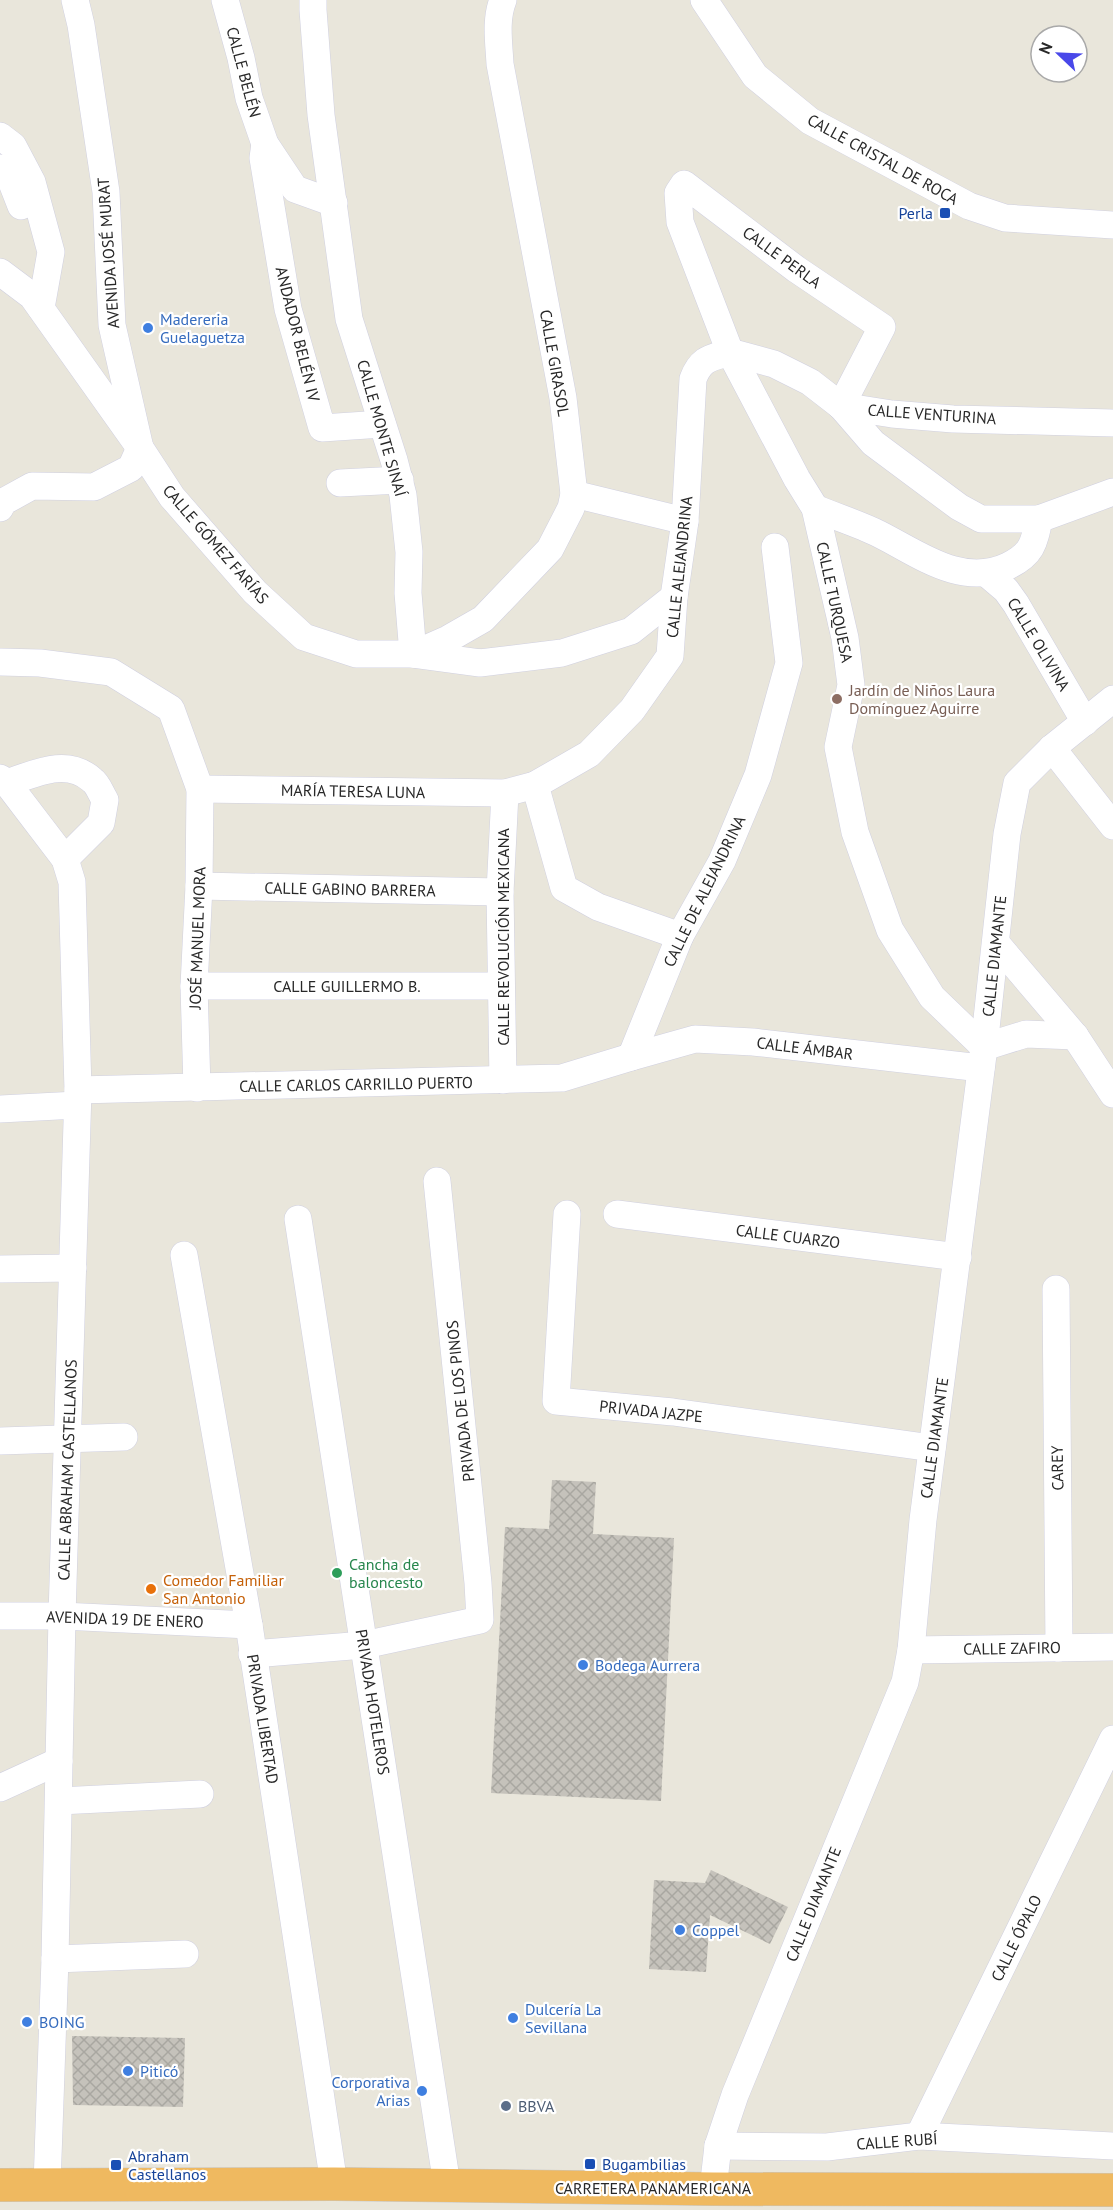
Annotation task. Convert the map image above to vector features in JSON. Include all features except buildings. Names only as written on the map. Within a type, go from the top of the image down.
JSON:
[{"type":"highway","name":"CARRETERA PANAMERICANA","points":[[0,2185],[47,2185],[183,2198],[334,2184],[713,2189],[1113,2190]]},
{"type":"street","name":"AVENIDA JOSÉ MURAT","points":[[75,0],[81,25],[106,192],[112,325],[140,448]]},
{"type":"street","name":"CALLE BELÉN","points":[[225,0],[249,98],[265,144]]},
{"type":"street","name":"CALLE MONTE SINAÍ","points":[[313,0],[321,115],[349,319],[400,480],[409,552],[408,593],[413,654]]},
{"type":"street","name":"CALLE GIRASOL","points":[[413,654],[448,639],[483,619],[550,549],[571,508],[574,494],[563,398],[500,64],[498,27],[503,0]]},
{"type":"street","name":"CALLE CRISTAL DE ROCA","points":[[704,0],[755,76],[810,121],[969,206],[1005,218],[1113,225]]},
{"type":"street","points":[[0,136],[13,146],[32,182],[51,252],[37,302]]},
{"type":"street","points":[[265,144],[295,189],[334,203]]},
{"type":"street","name":"ANDADOR BELÉN IV","points":[[265,144],[263,158],[288,309],[322,428],[382,424]]},
{"type":"street","points":[[0,168],[9,175],[40,252],[37,302]]},
{"type":"street","name":"CALLE PERLA","points":[[684,184],[795,269],[882,327],[841,406]]},
{"type":"street","name":"CALLE TURQUESA","points":[[684,184],[678,193],[680,222],[730,352],[797,479],[815,508],[845,638],[850,676],[851,686],[837,747],[855,832],[890,930],[932,997],[982,1058]]},
{"type":"street","name":"CALLE GÓMEZ FARÍAS","points":[[0,272],[37,302],[172,497],[255,592],[304,637],[356,654],[413,654],[480,663],[562,653],[630,631],[674,597]]},
{"type":"street","name":"CALLE VENTURINA","points":[[730,352],[774,364],[810,382],[841,406],[892,414],[953,419],[1113,423]]},
{"type":"street","name":"CALLE ALEJANDRINA","points":[[505,793],[535,784],[589,754],[632,710],[670,656],[674,597],[685,521],[693,379],[697,369],[705,360],[730,352]]},
{"type":"street","points":[[841,406],[873,443],[959,507],[981,519],[1039,519],[1113,492]]},
{"type":"street","points":[[0,508],[3,502],[32,486],[94,487],[131,468],[140,448]]},
{"type":"street","points":[[340,483],[400,480]]},
{"type":"street","points":[[574,494],[685,521]]},
{"type":"street","points":[[815,508],[879,534],[918,556],[962,573],[998,571],[1023,559],[1034,542],[1039,519]]},
{"type":"street","name":"CALLE DE ALEJANDRINA","points":[[630,1057],[680,936],[722,861],[758,775],[789,663],[775,547]]},
{"type":"street","name":"CALLE OLIVINA","points":[[986,573],[1006,590],[1016,603],[1085,722]]},
{"type":"street","points":[[0,662],[40,663],[111,672],[171,709],[200,789]]},
{"type":"street","name":"CALLE DIAMANTE","points":[[713,2189],[718,2146],[735,2095],[905,1682],[911,1650],[923,1520],[958,1257],[1007,834],[1017,783],[1052,748],[1113,699]]},
{"type":"street","points":[[1052,748],[1113,826]]},
{"type":"street","points":[[3,780],[44,770],[70,768],[93,780],[105,800],[101,823],[65,859]]},
{"type":"street","name":"CALLE ABRAHAM CASTELLANOS","points":[[3,780],[65,859],[72,882],[78,1098],[47,2185]]},
{"type":"street","points":[[535,784],[564,888],[598,907],[680,936]]},
{"type":"street","name":"MARÍA TERESA LUNA","points":[[200,789],[505,793]]},
{"type":"street","name":"JOSÉ MANUEL MORA","points":[[197,1088],[194,986],[199,886],[200,789]]},
{"type":"street","name":"CALLE REVOLUCIÓN MEXICANA","points":[[503,1080],[500,891],[505,793]]},
{"type":"street","name":"CALLE GABINO BARRERA","points":[[199,886],[500,891]]},
{"type":"street","points":[[996,943],[1075,1036],[1113,1094]]},
{"type":"street","name":"CALLE GUILLERMO B.","points":[[194,986],[500,986]]},
{"type":"street","points":[[982,1058],[1026,1034],[1075,1036]]},
{"type":"street","name":"CALLE ÁMBAR","points":[[630,1057],[695,1040],[718,1040],[982,1058]]},
{"type":"street","name":"CALLE CARLOS CARRILLO PUERTO","points":[[0,1109],[78,1098],[197,1088],[562,1078],[630,1057]]},
{"type":"street","name":"PRIVADA DE LOS PINOS","points":[[364,1645],[480,1620],[437,1181]]},
{"type":"street","name":"PRIVADA JAZPE","points":[[567,1214],[556,1401],[673,1413],[932,1448]]},
{"type":"street","name":"CALLE CUARZO","points":[[617,1214],[958,1257]]},
{"type":"street","name":"PRIVADA HOTELEROS","points":[[298,1219],[447,2185]]},
{"type":"street","name":"PRIVADA LIBERTAD","points":[[184,1255],[249,1624],[334,2184]]},
{"type":"street","points":[[0,1269],[73,1268]]},
{"type":"street","name":"CAREY","points":[[1056,1289],[1059,1647]]},
{"type":"street","points":[[0,1441],[124,1437]]},
{"type":"street","name":"AVENIDA 19 DE ENERO","points":[[0,1616],[62,1616],[249,1624]]},
{"type":"street","points":[[252,1654],[364,1645]]},
{"type":"street","name":"CALLE ZAFIRO","points":[[911,1650],[1113,1647]]},
{"type":"street","name":"CALLE ÓPALO","points":[[919,2136],[1113,1740]]},
{"type":"street","points":[[0,1788],[59,1761]]},
{"type":"street","points":[[58,1800],[201,1794]]},
{"type":"street","points":[[55,1959],[186,1954]]},
{"type":"street","name":"CALLE RUBÍ","points":[[718,2146],[827,2147],[919,2136],[1113,2146]]},
{"type":"place","name":"Perla","points":[[945,213]]},
{"type":"place","name":"Madereria Guelaguetza","points":[[148,328]]},
{"type":"place","name":"Jardín de Niños Laura Domínguez Aguirre","points":[[837,699]]},
{"type":"place","name":"Cancha de baloncesto","points":[[337,1573]]},
{"type":"place","name":"Comedor Familiar San Antonio","points":[[151,1589]]},
{"type":"place","name":"Bodega Aurrera","points":[[583,1665]]},
{"type":"place","name":"Coppel","points":[[680,1930]]},
{"type":"place","name":"Dulcería La Sevillana","points":[[513,2018]]},
{"type":"place","name":"BOING","points":[[27,2022]]},
{"type":"place","name":"Piticó","points":[[128,2071]]},
{"type":"place","name":"Corporativa Arias","points":[[422,2091]]},
{"type":"place","name":"BBVA","points":[[506,2106]]},
{"type":"place","name":"Bugambilias","points":[[590,2164]]},
{"type":"place","name":"Abraham Castellanos","points":[[116,2165]]}]
